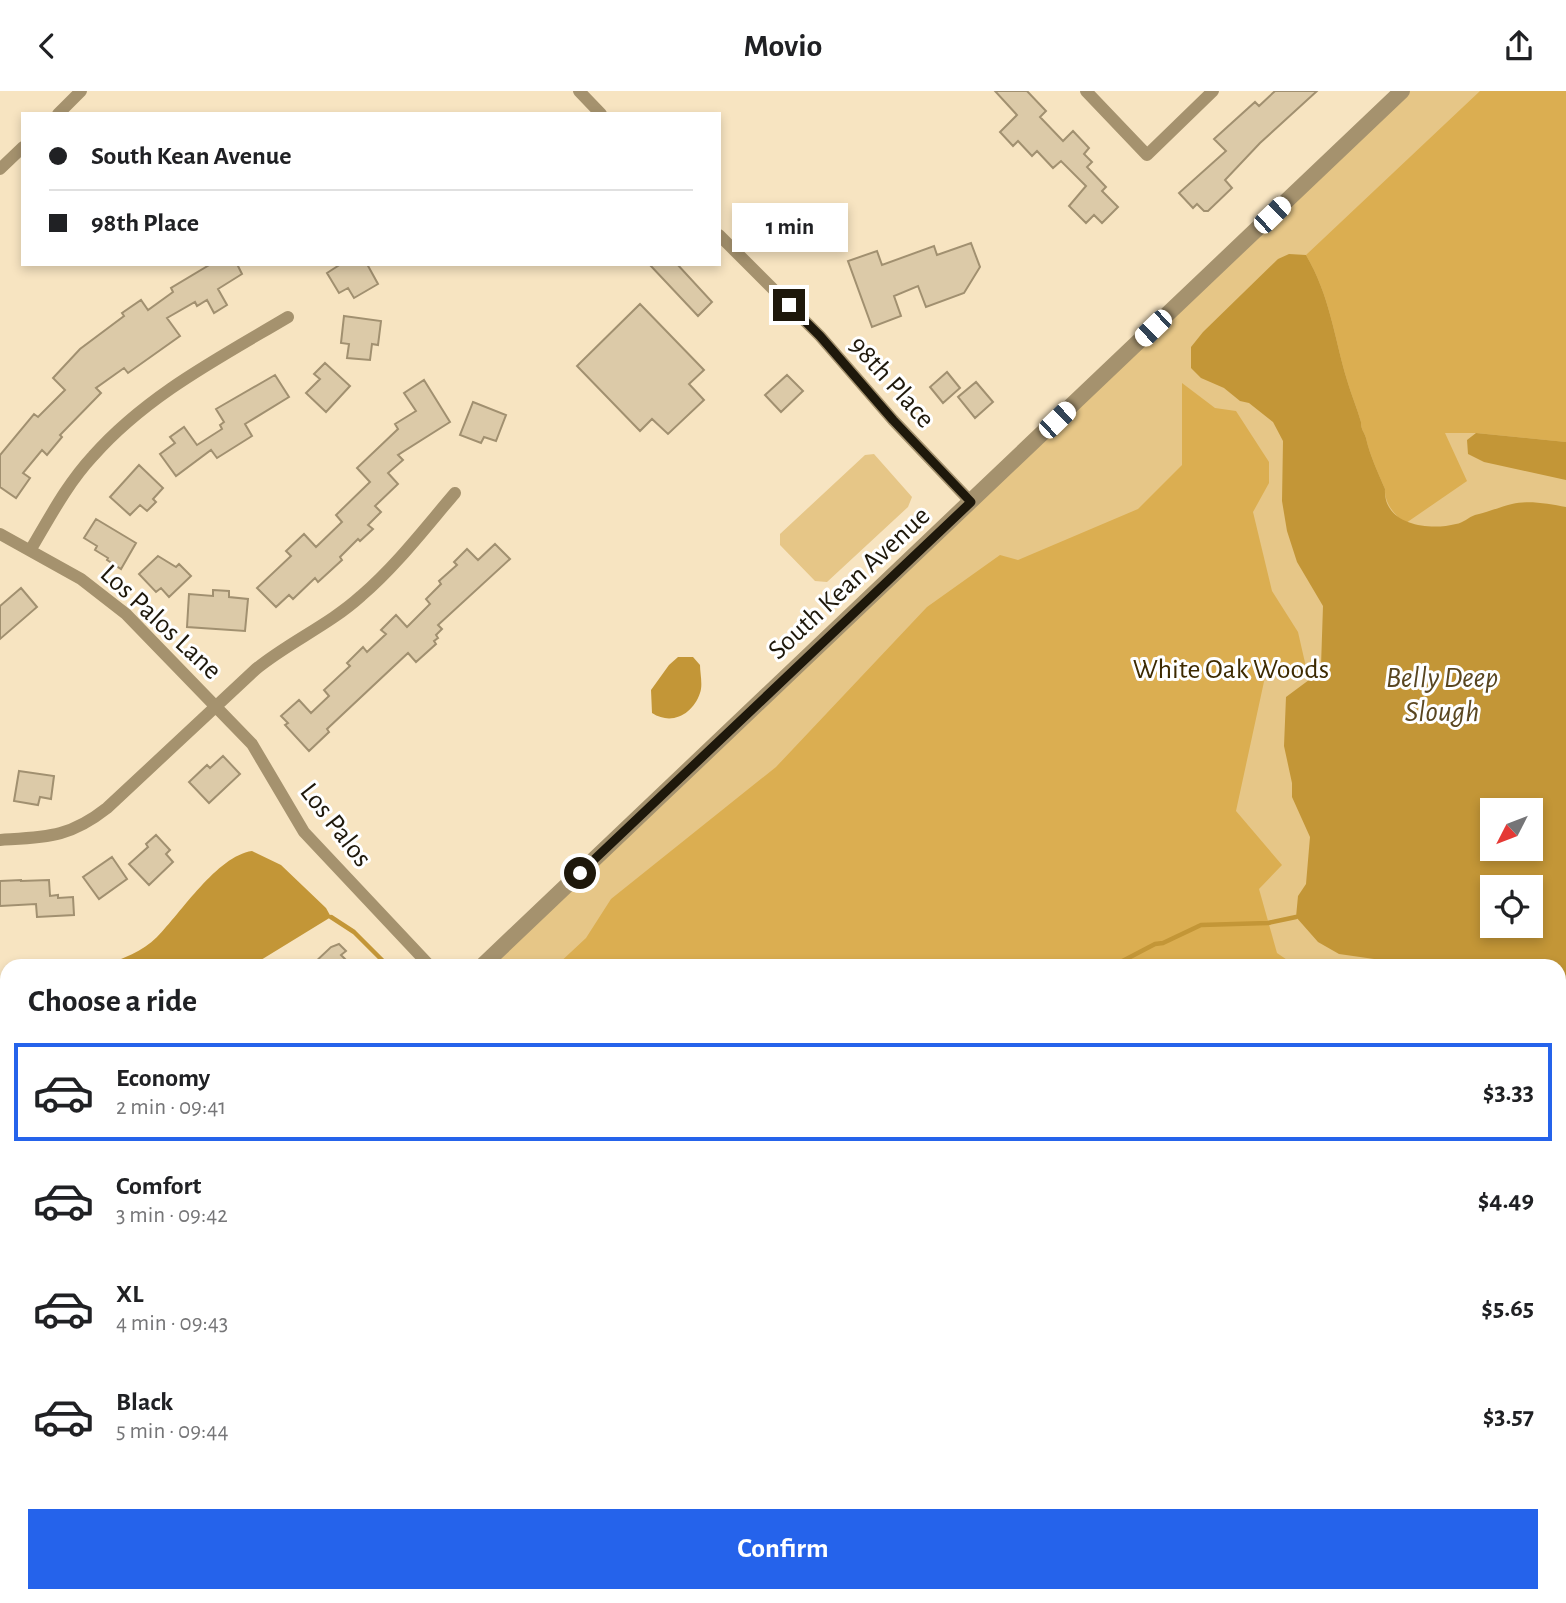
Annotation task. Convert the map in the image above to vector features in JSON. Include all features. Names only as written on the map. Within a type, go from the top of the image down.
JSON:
[{"type":"street","points":[[60,112],[81,91]]},
{"type":"street","points":[[579,91],[599,112]]},
{"type":"street","points":[[1086,91],[1147,155],[1213,91]]},
{"type":"street","name":"South Kean Avenue","points":[[489,959],[971,502],[1391,95]]},
{"type":"street","points":[[0,169],[21,149]]},
{"type":"street","name":"98th Place","points":[[721,237],[820,336],[893,420],[971,502]]},
{"type":"street","points":[[31,549],[74,479],[114,433],[168,389],[288,317]]},
{"type":"street","points":[[0,840],[51,836],[75,830],[90,821],[274,654],[334,617],[362,596],[455,493]]},
{"type":"street","name":"Los Palos Lane","points":[[0,534],[31,549],[105,595],[216,705]]},
{"type":"street","name":"Los Palos","points":[[216,705],[253,744],[304,832],[423,959]]},
{"type":"green space","name":"White Oak Woods","points":[[1409,91],[1566,91],[1566,959],[490,959]]},
{"type":"green space","points":[[1480,91],[1566,91],[1566,442],[1476,433],[1445,433],[1467,481],[1406,523],[1394,513],[1386,499],[1385,489],[1349,385],[1326,301],[1306,255]]},
{"type":"green space","points":[[1182,383],[1215,408],[1236,411],[1269,462],[1269,483],[1253,512],[1272,591],[1298,632],[1306,667],[1265,677],[1236,811],[1282,865],[1259,889],[1277,953],[1286,959],[564,959],[586,938],[611,899],[776,767],[927,607],[1000,555],[1018,560],[1138,509],[1182,465]]},
{"type":"green space","points":[[874,454],[912,497],[908,507],[827,582],[815,581],[780,545],[780,534],[865,455]]},
{"type":"water","name":"Belly Deep Slough","points":[[1289,254],[1306,255],[1326,301],[1362,429],[1391,511],[1410,523],[1433,527],[1459,523],[1475,515],[1519,503],[1566,507],[1566,959],[1374,959],[1339,954],[1318,942],[1296,917],[1298,896],[1306,884],[1310,837],[1292,797],[1292,783],[1284,746],[1286,697],[1317,674],[1321,666],[1323,606],[1297,562],[1287,531],[1282,501],[1283,441],[1273,422],[1249,403],[1240,401],[1224,388],[1201,378],[1191,368],[1191,347],[1278,259]]},
{"type":"water","points":[[1476,433],[1566,442],[1566,480],[1484,462],[1468,454],[1467,440]]},
{"type":"water","points":[[678,657],[693,657],[700,665],[700,693],[692,707],[681,716],[660,717],[652,713],[651,690]]},
{"type":"water","points":[[252,851],[281,865],[326,908],[331,917],[262,959],[120,959],[151,942],[213,874],[239,855]]},
{"type":"building","points":[[995,91],[1027,91],[1046,111],[1040,117],[1063,141],[1073,131],[1089,148],[1084,154],[1092,162],[1087,167],[1106,187],[1102,191],[1118,207],[1102,223],[1094,215],[1086,223],[1069,206],[1086,186],[1061,161],[1053,168],[1037,151],[1032,156],[1018,141],[1013,146],[1000,132],[1017,115]]},
{"type":"building","points":[[1275,91],[1317,91],[1260,143],[1225,180],[1232,188],[1208,211],[1204,211],[1197,204],[1193,208],[1179,193],[1226,151],[1214,139],[1255,102],[1259,106]]},
{"type":"building","points":[[971,243],[980,267],[964,293],[926,307],[918,286],[894,296],[901,316],[872,327],[848,261],[877,251],[882,265],[934,246],[937,255]]},
{"type":"building","points":[[208,266],[238,266],[242,274],[218,289],[227,305],[214,313],[207,300],[197,306],[195,302],[167,318],[180,336],[128,373],[124,368],[96,388],[101,393],[60,435],[62,437],[47,455],[42,450],[23,473],[30,478],[16,498],[0,487],[0,455],[34,414],[38,417],[65,390],[53,378],[80,349],[124,316],[122,313],[141,300],[148,310],[173,292],[171,288]]},
{"type":"building","points":[[338,266],[368,266],[378,284],[354,298],[348,288],[339,293],[327,273]]},
{"type":"building","points":[[651,266],[679,266],[712,302],[698,316]]},
{"type":"building","points":[[640,304],[704,370],[689,384],[704,400],[668,434],[652,419],[640,431],[577,366]]},
{"type":"building","points":[[344,316],[381,321],[378,345],[372,344],[370,360],[347,358],[349,344],[341,343]]},
{"type":"building","points":[[325,363],[350,386],[326,412],[306,393],[320,379],[314,374]]},
{"type":"building","points":[[947,372],[960,388],[943,403],[930,387]]},
{"type":"building","points":[[275,375],[289,397],[245,424],[252,436],[217,458],[211,450],[176,476],[160,454],[175,443],[170,437],[184,427],[197,445],[222,429],[220,425],[224,422],[216,409]]},
{"type":"building","points":[[787,375],[803,391],[781,412],[765,395]]},
{"type":"building","points":[[424,380],[450,422],[398,455],[403,460],[388,473],[398,484],[375,506],[381,512],[368,525],[373,529],[360,541],[358,539],[340,557],[342,560],[318,582],[315,578],[293,599],[289,595],[276,607],[257,588],[291,556],[286,551],[304,534],[316,547],[342,522],[336,515],[370,482],[357,468],[398,429],[395,424],[416,411],[404,393]]},
{"type":"building","points":[[976,382],[993,402],[975,418],[958,397]]},
{"type":"building","points":[[473,402],[506,415],[496,441],[484,437],[481,443],[460,435]]},
{"type":"building","points":[[139,465],[163,488],[153,499],[156,502],[147,511],[140,505],[130,515],[110,497]]},
{"type":"building","points":[[96,519],[136,543],[121,569],[95,550],[97,546],[84,538]]},
{"type":"building","points":[[495,544],[510,559],[438,625],[442,629],[436,635],[436,644],[416,662],[408,653],[327,729],[329,732],[309,751],[285,725],[288,723],[281,716],[299,700],[311,713],[329,696],[324,690],[350,666],[347,663],[363,647],[367,652],[386,634],[381,630],[396,615],[407,627],[430,604],[426,599],[441,584],[439,581],[457,565],[454,562],[467,549],[478,560]]},
{"type":"building","points":[[158,556],[176,567],[179,564],[191,576],[169,597],[161,588],[156,592],[139,574]]},
{"type":"building","points":[[21,588],[37,607],[0,639],[0,606]]},
{"type":"building","points":[[213,590],[229,591],[229,597],[248,599],[245,631],[187,627],[189,594],[213,596]]},
{"type":"building","points":[[223,756],[240,774],[209,803],[189,782],[207,765],[210,768]]},
{"type":"building","points":[[19,771],[54,776],[51,799],[40,797],[38,805],[14,801]]},
{"type":"building","points":[[156,835],[170,850],[166,854],[173,862],[149,885],[129,864],[148,847],[146,844]]},
{"type":"building","points":[[112,857],[127,879],[99,899],[83,877]]},
{"type":"building","points":[[49,880],[50,896],[73,897],[74,915],[37,917],[36,904],[0,906],[0,881]]},
{"type":"building","points":[[339,944],[346,951],[341,955],[345,959],[318,959],[331,947]]},
{"type":"waterway","points":[[331,917],[354,932],[381,959]]},
{"type":"waterway","points":[[1126,959],[1201,925],[1268,923],[1296,917]]},
{"type":"route","points":[[580,873],[971,502],[789,305]]}]
